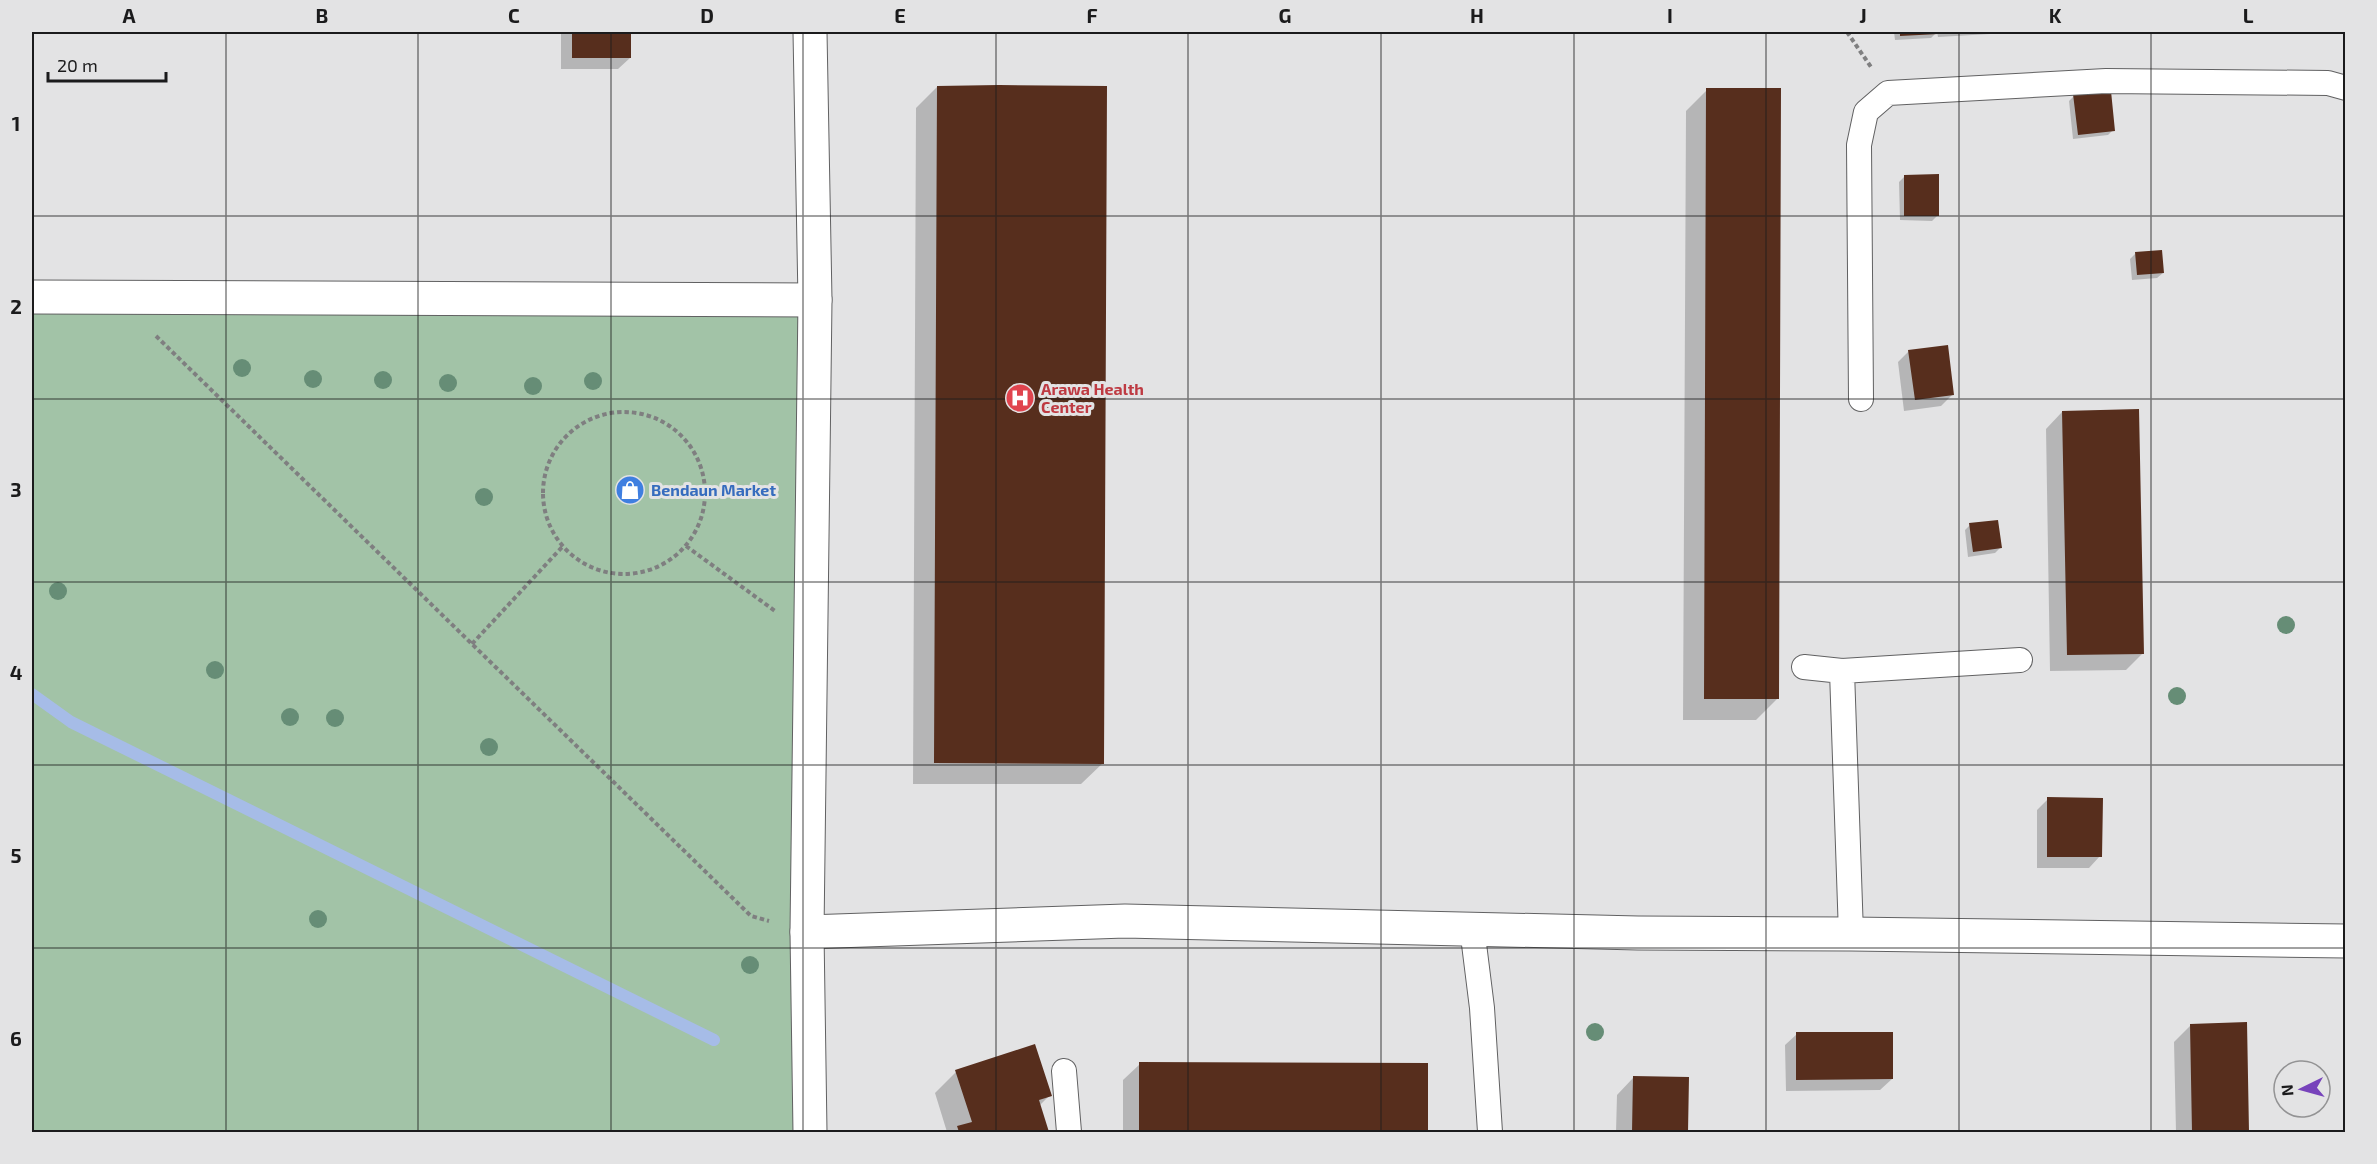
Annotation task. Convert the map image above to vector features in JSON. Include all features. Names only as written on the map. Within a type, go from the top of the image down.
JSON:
[{"type":"street","points":[[810,32],[815,300],[807,932],[810,1132]]},
{"type":"street","points":[[32,297],[815,300]]},
{"type":"street","points":[[807,932],[1125,921],[1638,933],[1851,933],[2346,941]]},
{"type":"lane","points":[[1861,399],[1859,145],[1866,112],[1888,93],[2106,81],[2328,83],[2346,88]]},
{"type":"lane","points":[[1804,667],[1842,671],[2020,660]]},
{"type":"lane","points":[[1842,671],[1851,933]]},
{"type":"lane","points":[[1472,928],[1482,1008],[1490,1132]]},
{"type":"lane","points":[[1064,1071],[1069,1132]]},
{"type":"path","points":[[1847,32],[1888,93]]},
{"type":"path","points":[[116,297],[751,916],[807,932]]},
{"type":"path","points":[[623,411],[646,414],[668,423],[685,438],[698,458],[704,481],[704,504],[698,527],[686,546],[671,559],[653,569],[634,574],[595,569],[578,560],[562,546],[551,530],[544,510],[542,490],[545,470],[554,451],[566,435],[582,422],[600,414],[623,411]]},
{"type":"path","points":[[472,645],[562,546]]},
{"type":"path","points":[[686,546],[811,638]]},
{"type":"green space","points":[[32,297],[815,300],[810,1132],[32,1132]]},
{"type":"building","points":[[572,32],[631,32],[631,58],[572,58]]},
{"type":"building","points":[[1900,32],[1938,32],[1938,34],[1900,36]]},
{"type":"building","points":[[937,86],[1107,86],[1104,764],[934,763]]},
{"type":"building","points":[[1706,88],[1781,88],[1779,699],[1704,699]]},
{"type":"building","points":[[2111,91],[2115,131],[2078,135],[2073,94]]},
{"type":"building","points":[[1939,174],[1939,216],[1904,216],[1904,175]]},
{"type":"building","points":[[2162,250],[2164,273],[2137,275],[2135,252]]},
{"type":"building","points":[[1948,345],[1954,395],[1915,400],[1908,350]]},
{"type":"building","points":[[2139,409],[2144,654],[2067,655],[2062,411]]},
{"type":"building","points":[[1998,520],[2002,548],[1973,552],[1969,523]]},
{"type":"building","points":[[2047,797],[2103,798],[2102,857],[2047,857]]},
{"type":"building","points":[[2247,1022],[2249,1132],[2192,1132],[2190,1024]]},
{"type":"building","points":[[1796,1032],[1893,1032],[1893,1079],[1796,1080]]},
{"type":"building","points":[[1035,1044],[1052,1096],[1039,1100],[1049,1132],[959,1132],[957,1126],[972,1122],[955,1070]]},
{"type":"building","points":[[1139,1062],[1428,1063],[1428,1131],[1139,1131]]},
{"type":"building","points":[[1633,1076],[1689,1077],[1688,1132],[1632,1132]]},
{"type":"waterway","points":[[32,694],[71,722],[714,1040]]},
{"type":"place","name":"Arawa Health Center","points":[[1020,398]]},
{"type":"place","name":"Bendaun Market","points":[[630,490]]}]
